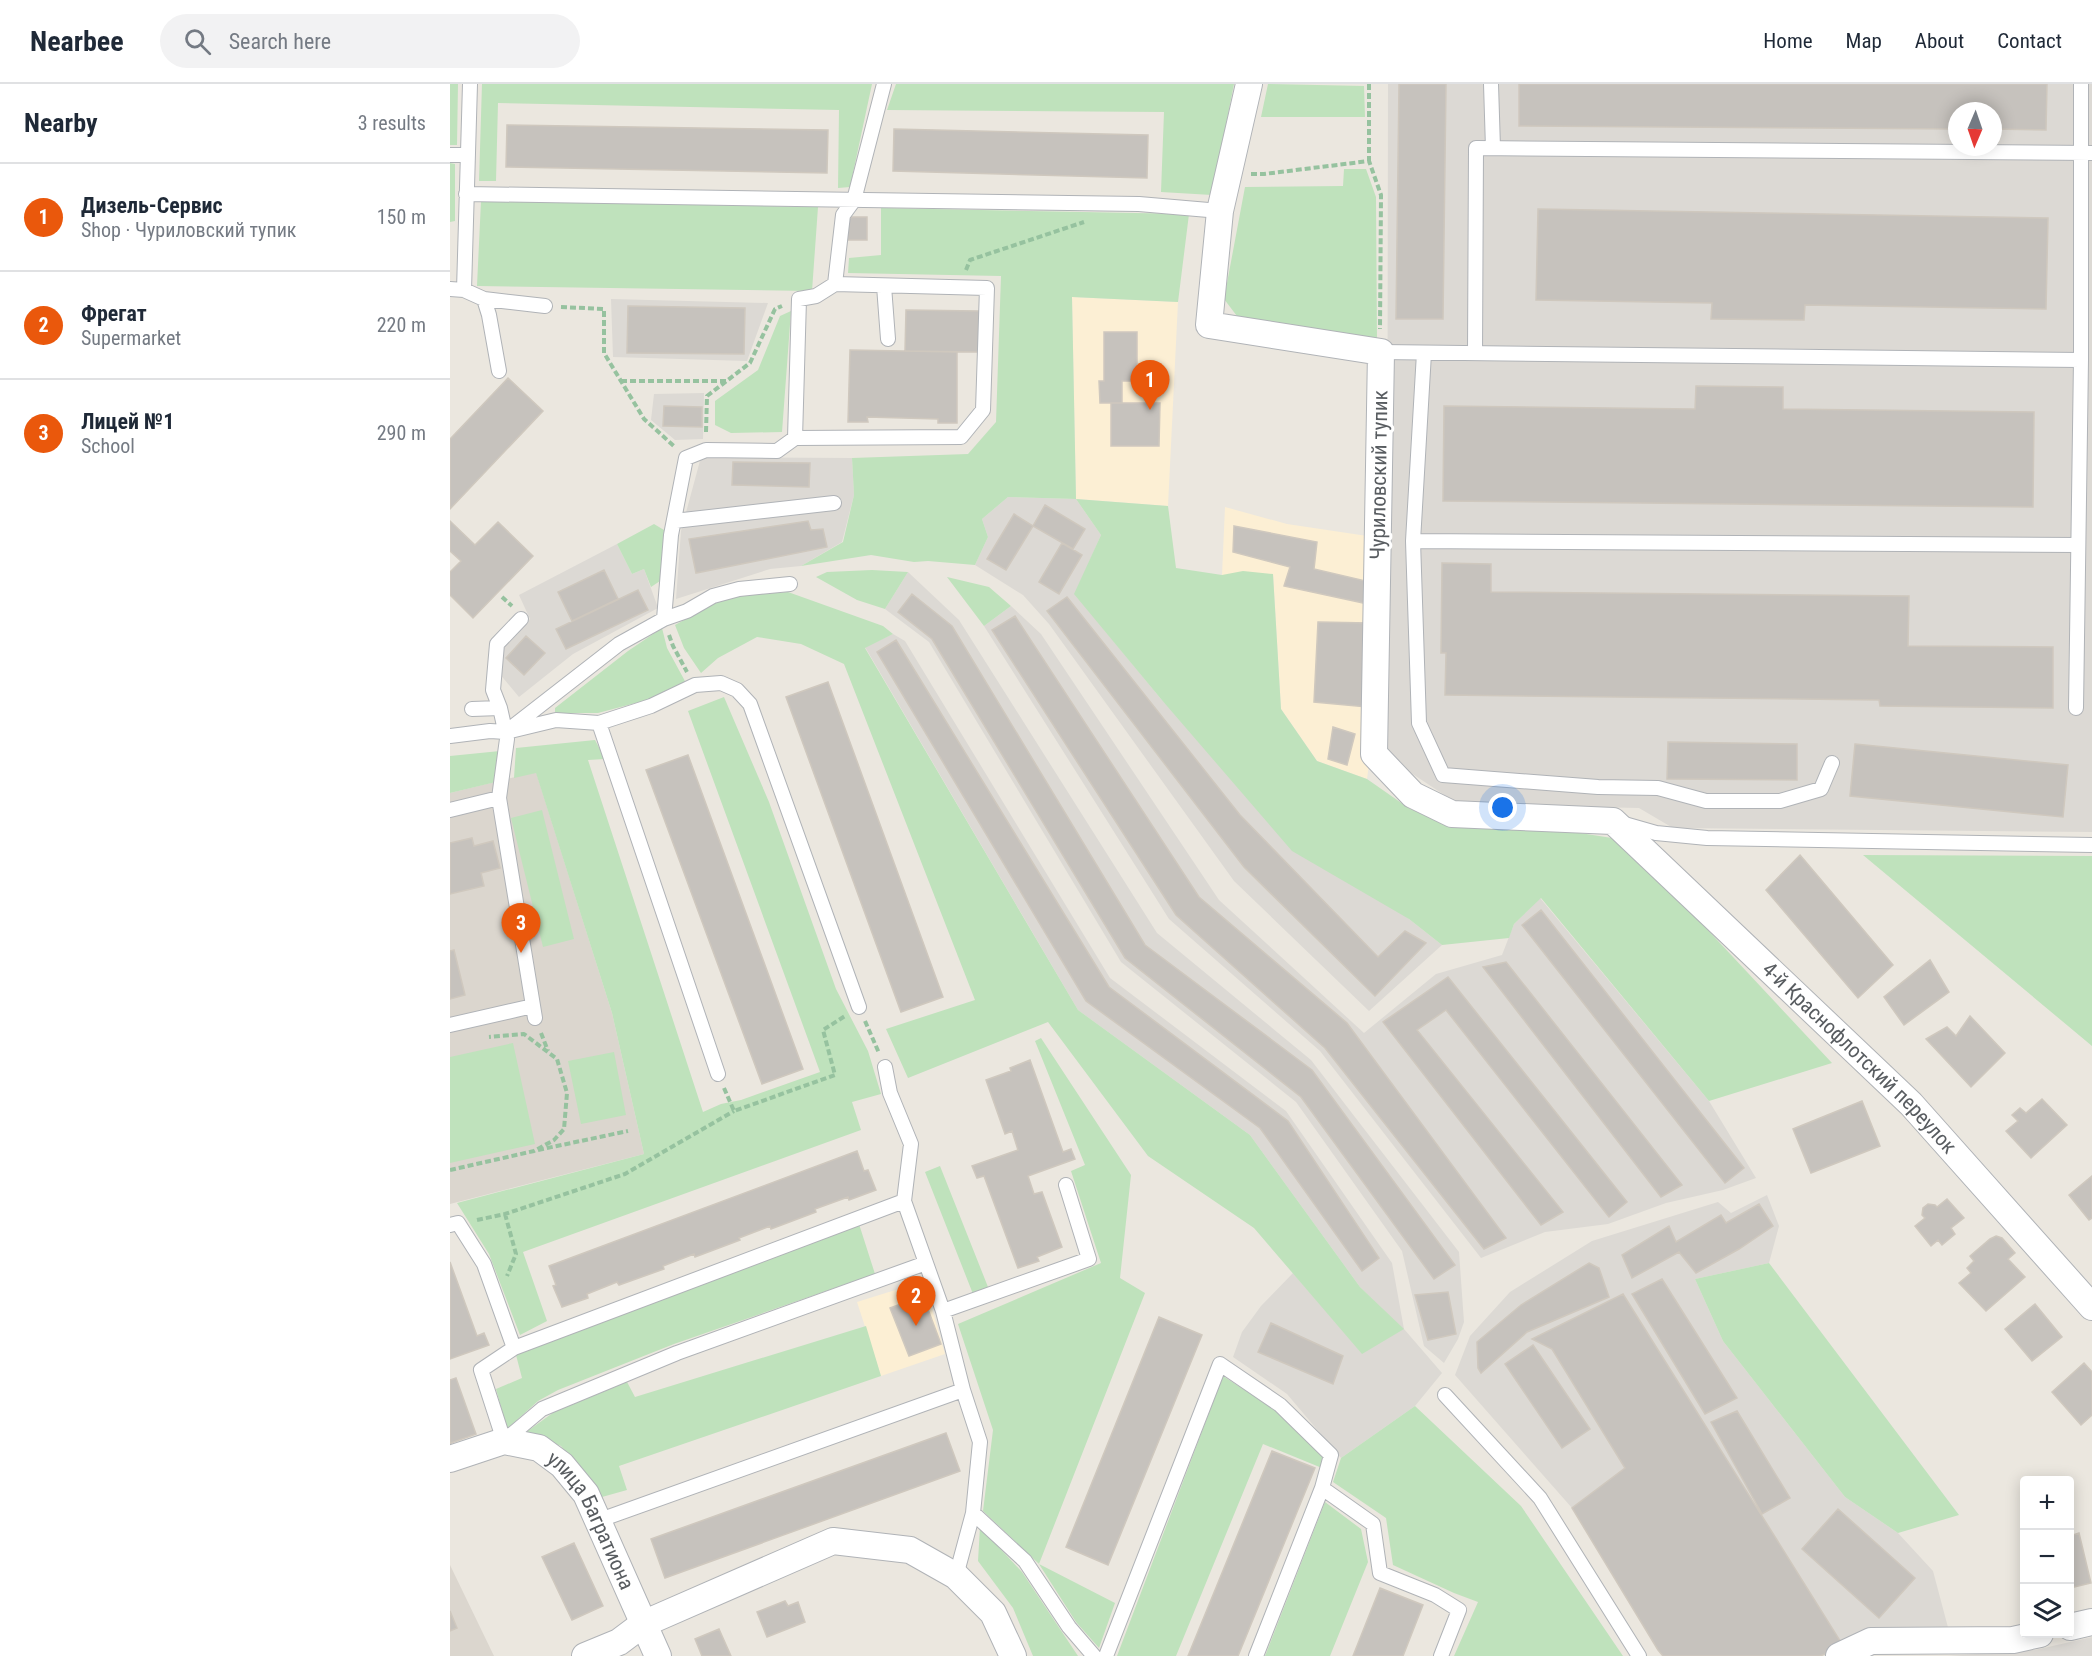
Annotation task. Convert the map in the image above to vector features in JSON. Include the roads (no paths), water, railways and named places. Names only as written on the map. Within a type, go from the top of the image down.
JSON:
[{"type":"street","points":[[1249,84],[1220,211],[1209,325],[1381,352]]},
{"type":"street","name":"Чуриловский тупик","points":[[1381,352],[1374,754],[1413,795],[1452,814],[1613,821]]},
{"type":"street","name":"4-й Краснофлотский переулок","points":[[1613,821],[1911,1104],[2092,1307]]},
{"type":"street","name":"улица Багратиона","points":[[450,1459],[504,1441],[539,1448],[562,1465],[586,1494],[658,1656]]},
{"type":"street","points":[[585,1656],[619,1642],[643,1624],[833,1541],[910,1550],[956,1576],[993,1613],[1013,1656]]},
{"type":"street","points":[[2074,1626],[2092,1622]]},
{"type":"street","points":[[1839,1656],[1871,1641],[2013,1640],[2022,1638]]},
{"type":"lane","points":[[464,290],[470,84]]},
{"type":"lane","points":[[835,284],[843,215],[854,200],[884,84]]},
{"type":"lane","points":[[1491,84],[1493,148]]},
{"type":"lane","points":[[2076,708],[2081,360],[2087,153],[2081,84]]},
{"type":"lane","points":[[1475,353],[1476,148],[2087,153]]},
{"type":"lane","points":[[450,155],[468,155]]},
{"type":"lane","points":[[466,194],[1139,204],[1220,211]]},
{"type":"lane","points":[[450,240],[465,240]]},
{"type":"lane","points":[[664,619],[671,535],[686,458],[706,450],[777,451],[795,438],[961,437],[983,410],[987,288],[835,284],[816,296],[799,299],[795,438]]},
{"type":"lane","points":[[884,286],[888,339]]},
{"type":"lane","points":[[450,289],[464,290],[484,299],[545,306]]},
{"type":"lane","points":[[484,299],[499,371]]},
{"type":"lane","points":[[1381,352],[2081,360]]},
{"type":"lane","points":[[1425,353],[1413,541],[1419,723],[1443,775],[1598,787],[1658,788],[1706,801],[1780,801],[1821,789],[1832,764]]},
{"type":"lane","points":[[674,521],[834,502]]},
{"type":"lane","points":[[1413,541],[2078,545]]},
{"type":"lane","points":[[506,732],[619,644],[664,619],[687,611],[713,596],[739,589],[790,584]]},
{"type":"lane","points":[[450,1025],[534,1012],[499,798],[508,745],[500,708],[493,690],[497,644],[521,619]]},
{"type":"lane","points":[[450,736],[490,731],[506,732],[556,720],[599,723],[651,706],[695,685],[721,683],[737,690],[750,704],[859,1007]]},
{"type":"lane","points":[[472,709],[500,708]]},
{"type":"lane","points":[[599,723],[718,1074]]},
{"type":"lane","points":[[450,810],[499,798]]},
{"type":"lane","points":[[1613,821],[1656,833],[1707,838],[2092,845]]},
{"type":"lane","points":[[885,1067],[890,1093],[911,1144],[904,1201],[942,1311],[963,1390],[980,1442],[973,1513],[956,1576]]},
{"type":"lane","points":[[942,1311],[1089,1259],[1066,1185]]},
{"type":"lane","points":[[904,1201],[514,1348],[480,1370],[504,1441],[542,1409],[676,1353],[926,1263]]},
{"type":"lane","points":[[454,1224],[484,1264],[514,1348]]},
{"type":"lane","points":[[1106,1656],[1220,1364],[1280,1405],[1331,1455],[1322,1488],[1256,1656]]},
{"type":"lane","points":[[597,1521],[963,1390]]},
{"type":"lane","points":[[1445,1395],[1540,1498],[1639,1656]]},
{"type":"lane","points":[[1322,1488],[1373,1524],[1380,1573],[1435,1595],[1459,1610],[1441,1656]]},
{"type":"lane","points":[[973,1513],[1024,1561],[1069,1626],[1094,1656]]},
{"type":"place","name":"Дизель-Сервис","points":[[1150,410]]},
{"type":"place","name":"Лицей №1","points":[[521,953]]},
{"type":"place","name":"Фрегат","points":[[916,1326]]}]
